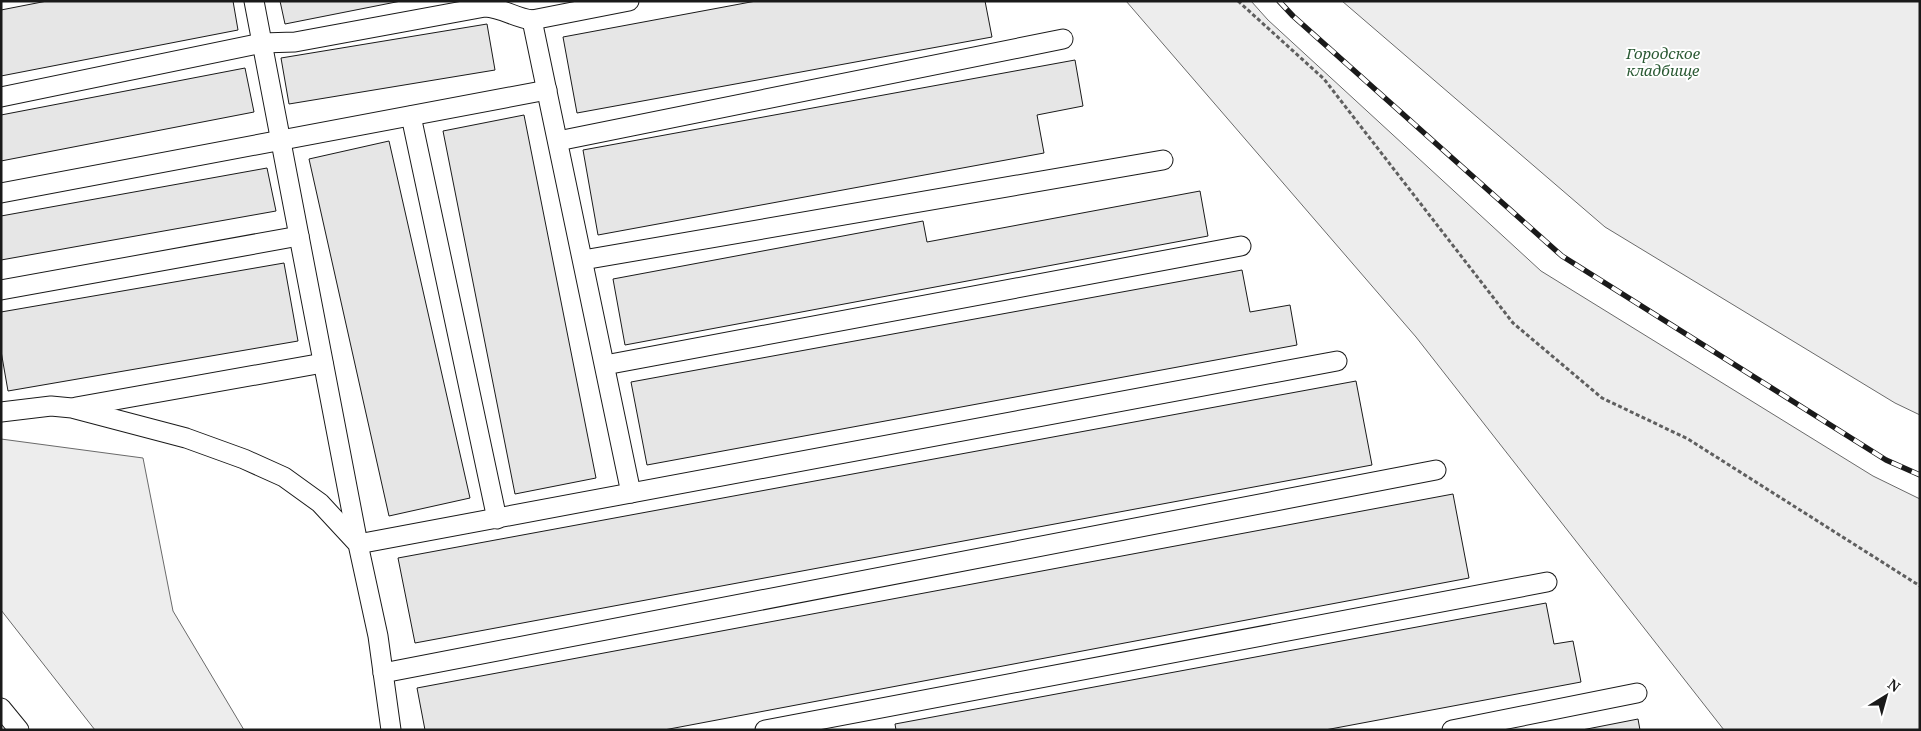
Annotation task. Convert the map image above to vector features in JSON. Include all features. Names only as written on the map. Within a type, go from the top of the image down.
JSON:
[{"type":"lane","points":[[254,1],[358,544],[378,636],[392,730]]},
{"type":"lane","points":[[1,97],[262,43],[295,42],[486,7],[500,8],[517,18],[532,20],[629,1]]},
{"type":"lane","points":[[532,20],[631,493]]},
{"type":"lane","points":[[558,141],[1063,39]]},
{"type":"lane","points":[[1,193],[547,90]]},
{"type":"lane","points":[[411,116],[497,518]]},
{"type":"lane","points":[[583,260],[1163,160]]},
{"type":"lane","points":[[1,290],[299,236]]},
{"type":"lane","points":[[605,366],[1241,246]]},
{"type":"lane","points":[[358,544],[1337,361]]},
{"type":"lane","points":[[72,408],[323,363]]},
{"type":"lane","points":[[1,412],[51,406],[72,408],[186,438],[244,459],[284,478],[320,503],[358,544]]},
{"type":"lane","points":[[383,672],[1436,470]]},
{"type":"lane","points":[[765,730],[1547,582]]},
{"type":"lane","points":[[1452,730],[1637,693]]},
{"type":"lane","points":[[1,708],[19,730]]},
{"type":"path","points":[[1238,1],[1324,79],[1513,323],[1602,398],[1688,439],[1920,586]]},
{"type":"shaded area","points":[[1126,1],[1251,1],[1268,20],[1541,271],[1873,476],[1920,499],[1920,730],[1724,730],[1416,337]]},
{"type":"shaded area","points":[[1342,1],[1920,1],[1920,415],[1895,403],[1605,227]]},
{"type":"shaded area","points":[[1,439],[143,458],[173,611],[244,730],[95,730],[1,610]]},
{"type":"building","points":[[47,1],[233,1],[238,30],[1,76],[1,10]]},
{"type":"building","points":[[280,1],[401,1],[285,24]]},
{"type":"building","points":[[756,1],[985,1],[992,37],[577,113],[563,37]]},
{"type":"building","points":[[487,24],[495,70],[289,104],[281,58]]},
{"type":"building","points":[[1075,60],[1083,106],[1037,115],[1044,153],[598,235],[583,150]]},
{"type":"building","points":[[245,68],[254,112],[1,161],[1,115]]},
{"type":"building","points":[[524,115],[596,478],[515,494],[443,131]]},
{"type":"building","points":[[389,141],[470,498],[389,516],[309,159]]},
{"type":"building","points":[[267,168],[276,211],[1,260],[1,216]]},
{"type":"building","points":[[1200,191],[1208,236],[625,345],[613,279],[923,221],[927,242]]},
{"type":"building","points":[[284,263],[298,341],[8,391],[1,351],[1,312]]},
{"type":"building","points":[[1242,270],[1250,312],[1290,305],[1297,345],[647,465],[631,382]]},
{"type":"building","points":[[1356,381],[1372,465],[415,643],[398,558]]},
{"type":"building","points":[[1453,494],[1469,578],[664,730],[425,730],[417,688]]},
{"type":"building","points":[[1546,603],[1554,644],[1573,641],[1581,682],[1325,730],[896,730],[895,724]]},
{"type":"building","points":[[1638,719],[1640,730],[1582,730]]},
{"type":"railway","points":[[1279,1],[1293,16],[1562,256],[1886,460],[1920,475]]},
{"type":"park label","name":"Городское кладбище","points":[[1663,62]]}]
